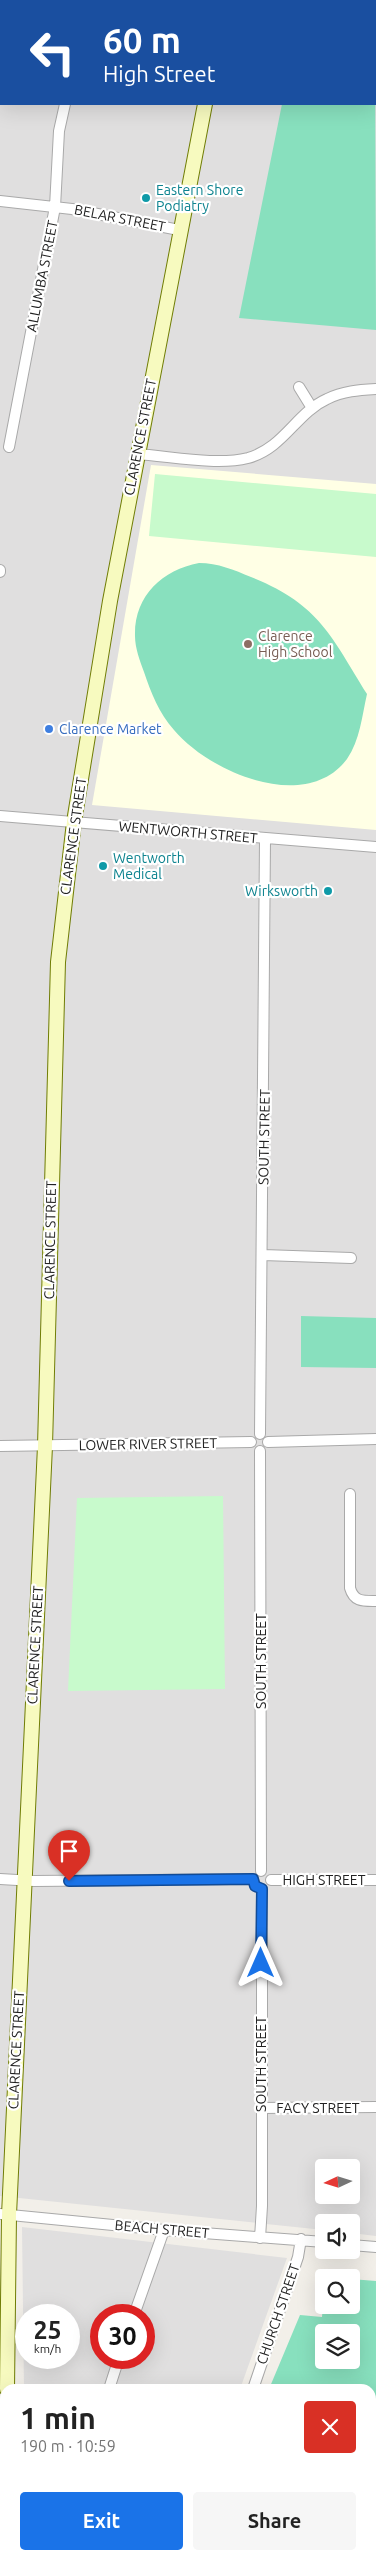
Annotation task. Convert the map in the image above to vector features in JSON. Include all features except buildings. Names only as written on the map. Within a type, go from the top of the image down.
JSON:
[{"type":"main road","name":"CLARENCE STREET","points":[[8,2384],[4,2214],[24,1880],[45,1446],[56,1002],[62,922],[74,822],[136,454],[204,105]]},
{"type":"street","name":"ALLUMBA STREET","points":[[9,447],[55,206],[59,131],[64,105]]},
{"type":"street","name":"BELAR STREET","points":[[0,201],[55,206],[179,230]]},
{"type":"street","points":[[299,387],[312,408]]},
{"type":"street","points":[[136,454],[220,461],[248,458],[278,443],[312,408],[326,399],[342,393],[376,390]]},
{"type":"street","name":"WENTWORTH STREET","points":[[0,816],[376,847]]},
{"type":"street","name":"SOUTH STREET","points":[[260,1434],[265,839]]},
{"type":"street","points":[[263,1255],[351,1258]]},
{"type":"street","points":[[260,1434],[268,1442],[266,1447],[260,1451],[253,1448],[251,1442],[254,1436],[260,1434]]},
{"type":"street","points":[[268,1442],[376,1439]]},
{"type":"street","name":"LOWER RIVER STREET","points":[[0,1446],[251,1442]]},
{"type":"street","name":"SOUTH STREET","points":[[260,1451],[262,1871]]},
{"type":"street","points":[[350,1494],[350,1588],[354,1598],[362,1601],[376,1601]]},
{"type":"street","points":[[262,1871],[269,1874],[271,1880],[267,1888],[262,1889],[255,1886],[253,1879],[257,1872],[262,1871]]},
{"type":"street","points":[[0,1879],[253,1879]]},
{"type":"street","name":"HIGH STREET","points":[[271,1880],[376,1880]]},
{"type":"street","name":"SOUTH STREET","points":[[260,2238],[262,2206],[260,2108],[262,1889]]},
{"type":"street","name":"FACY STREET","points":[[260,2108],[376,2107]]},
{"type":"street","name":"BEACH STREET","points":[[4,2214],[164,2230],[315,2241]]},
{"type":"street","points":[[138,2304],[164,2230]]},
{"type":"street","name":"CHURCH STREET","points":[[255,2384],[298,2257],[301,2239]]},
{"type":"street","points":[[360,2246],[376,2247]]},
{"type":"street","points":[[110,2384],[115,2369]]},
{"type":"shaded area","points":[[0,105],[376,105],[376,2236],[360,2234],[360,2214],[315,2214],[315,2229],[0,2196]]},
{"type":"shaded area","name":"Clarence High School","points":[[151,465],[376,484],[376,830],[92,805]]},
{"type":"shaded area","points":[[22,2227],[287,2258],[242,2384],[24,2384],[24,2369],[80,2369],[80,2304],[23,2304]]},
{"type":"green space","points":[[282,105],[375,105],[376,330],[239,318]]},
{"type":"green space","points":[[155,474],[376,494],[376,557],[149,536]]},
{"type":"green space","points":[[199,563],[219,566],[238,572],[274,587],[293,599],[321,624],[367,694],[355,744],[347,759],[329,775],[308,784],[283,785],[258,781],[233,772],[210,760],[190,746],[164,717],[153,695],[138,654],[135,641],[136,622],[139,609],[153,587],[173,572]]},
{"type":"green space","points":[[301,1316],[376,1318],[376,1368],[301,1367]]},
{"type":"green space","points":[[223,1496],[225,1689],[68,1691],[77,1498]]},
{"type":"green space","points":[[360,2280],[376,2281],[376,2384],[271,2384],[300,2315],[322,2317],[322,2314],[360,2314]]},
{"type":"place","name":"Eastern Shore Podiatry","points":[[146,198]]},
{"type":"place","name":"Clarence High School","points":[[248,644]]},
{"type":"place","name":"Clarence Market","points":[[49,729]]},
{"type":"place","name":"Wentworth Medical","points":[[103,866]]},
{"type":"place","name":"Wirksworth","points":[[328,891]]},
{"type":"route","points":[[69,1881],[253,1879],[255,1886],[262,1889],[261,1963]]}]
